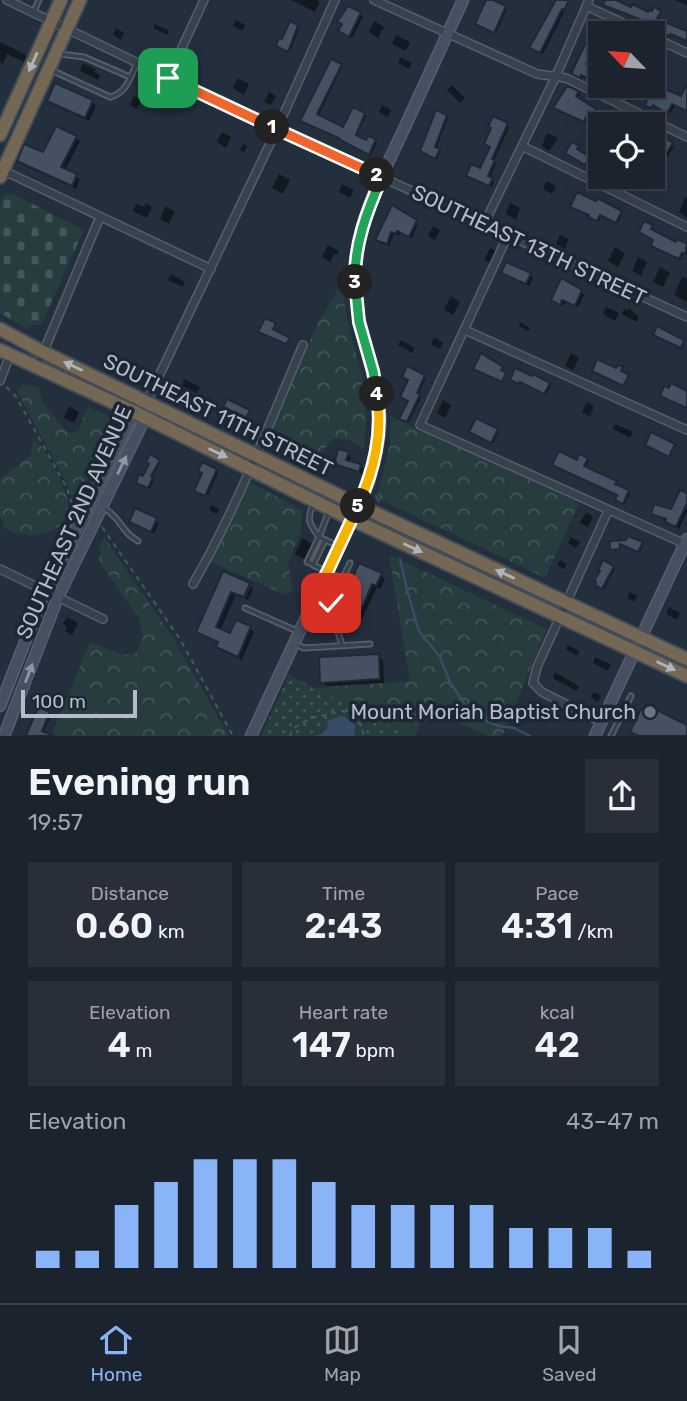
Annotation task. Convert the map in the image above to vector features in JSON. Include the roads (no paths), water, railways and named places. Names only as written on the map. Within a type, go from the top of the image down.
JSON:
[{"type":"highway","points":[[0,135],[4,118],[61,0]]},
{"type":"highway","points":[[1,172],[80,0]]},
{"type":"highway","name":"SOUTHEAST 11TH STREET","points":[[0,329],[358,505],[687,659]]},
{"type":"highway","name":"SOUTHEAST 11TH STREET","points":[[5,352],[351,519],[687,676]]},
{"type":"street","name":"SOUTHEAST 13TH STREET","points":[[7,0],[277,129],[687,317]]},
{"type":"street","points":[[168,78],[204,0]]},
{"type":"street","name":"SOUTHEAST 2ND AVENUE","points":[[4,736],[58,597],[102,507],[146,401],[211,270],[335,0]]},
{"type":"street","points":[[374,0],[537,74],[566,78],[687,137]]},
{"type":"street","points":[[251,736],[369,482],[380,417],[375,383],[359,322],[355,268],[360,233],[382,177],[463,0]]},
{"type":"street","points":[[484,224],[556,76],[588,3],[622,21]]},
{"type":"street","points":[[665,43],[687,53]]},
{"type":"street","points":[[523,146],[687,227]]},
{"type":"street","points":[[1,172],[211,270]]},
{"type":"street","points":[[37,367],[100,217]]},
{"type":"street","points":[[508,235],[421,425],[608,511],[686,543],[595,736]]},
{"type":"street","points":[[465,330],[687,430]]},
{"type":"street","points":[[193,584],[206,562],[256,454],[303,345]]},
{"type":"street","points":[[0,382],[5,352]]},
{"type":"street","name":"SOUTHEAST 2ND AVENUE","points":[[0,706],[46,591],[140,415]]},
{"type":"street","points":[[601,722],[542,692],[534,684],[537,667],[608,511]]},
{"type":"street","points":[[0,569],[103,619]]},
{"type":"lane","points":[[33,13],[39,0]]},
{"type":"lane","points":[[56,53],[84,57],[130,77]]},
{"type":"lane","points":[[49,69],[110,97],[121,92],[137,63]]},
{"type":"lane","points":[[314,501],[309,524],[319,537],[339,546]]},
{"type":"lane","points":[[102,507],[117,516],[128,536],[138,541]]},
{"type":"lane","points":[[330,509],[307,562],[342,579]]},
{"type":"lane","points":[[313,565],[325,540]]},
{"type":"lane","points":[[331,603],[350,563]]},
{"type":"lane","points":[[316,596],[331,603],[347,618]]},
{"type":"lane","points":[[245,608],[299,631]]},
{"type":"lane","points":[[306,617],[318,625],[337,629],[342,645]]},
{"type":"lane","points":[[294,643],[304,648],[370,644]]},
{"type":"lane","points":[[611,736],[631,696]]},
{"type":"lane","points":[[610,704],[624,710]]},
{"type":"water","points":[[344,716],[355,725],[354,736],[310,736],[320,735],[327,729],[328,720]]},
{"type":"waterway","points":[[376,496],[379,501]]},
{"type":"waterway","points":[[400,559],[419,631],[440,657],[450,682],[469,711],[483,720],[514,728],[530,736]]},
{"type":"place","name":"Mount Moriah Baptist Church","points":[[650,712]]}]
